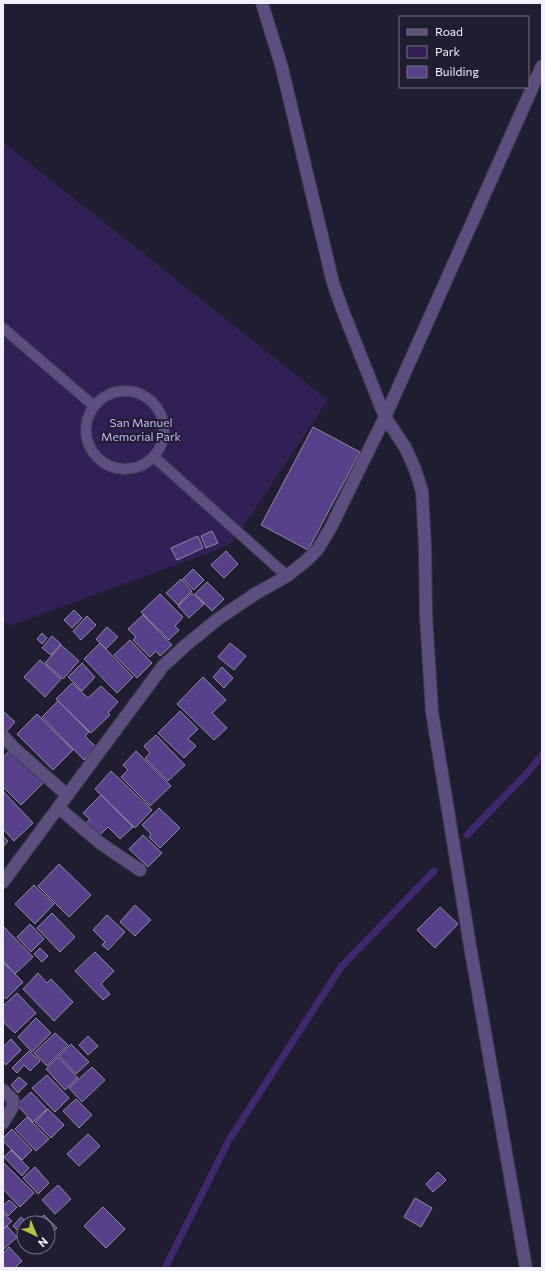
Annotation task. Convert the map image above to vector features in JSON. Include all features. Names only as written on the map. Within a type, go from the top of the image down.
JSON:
[{"type":"street","points":[[262,3],[282,68],[333,283],[385,417],[405,447],[415,469],[422,491],[426,615],[432,712],[469,940],[526,1268]]},
{"type":"street","points":[[3,882],[164,666],[186,644],[218,619],[255,594],[287,576],[318,549],[331,527],[385,417],[542,66]]},
{"type":"street","points":[[3,736],[14,748],[67,795]]},
{"type":"street","points":[[58,808],[100,843],[140,870]]},
{"type":"street","points":[[3,1090],[12,1100],[12,1108],[3,1123]]},
{"type":"lane","points":[[3,328],[94,406]]},
{"type":"lane","points":[[122,391],[137,393],[151,400],[160,413],[165,428],[162,444],[154,457],[142,466],[127,470],[112,468],[99,460],[90,448],[86,434],[87,419],[94,406],[106,396],[122,391]]},
{"type":"lane","points":[[154,457],[287,576]]},
{"type":"green space","name":"San Manuel Memorial Park","points":[[3,142],[328,400],[254,511],[228,546],[9,626],[3,619]]},
{"type":"building","points":[[313,427],[360,452],[308,550],[261,525]]},
{"type":"building","points":[[212,531],[218,543],[206,548],[201,536]]},
{"type":"building","points":[[198,536],[203,548],[177,560],[171,548]]},
{"type":"building","points":[[226,551],[238,564],[224,578],[211,565]]},
{"type":"building","points":[[193,569],[204,580],[194,590],[183,579]]},
{"type":"building","points":[[181,579],[192,591],[178,605],[166,593]]},
{"type":"building","points":[[207,582],[224,599],[212,611],[195,594]]},
{"type":"building","points":[[192,593],[204,604],[189,618],[178,606]]},
{"type":"building","points":[[160,594],[183,617],[175,626],[179,630],[169,640],[141,612]]},
{"type":"building","points":[[74,610],[82,618],[72,628],[64,620]]},
{"type":"building","points":[[143,615],[172,645],[160,656],[156,651],[150,657],[133,640],[136,637],[128,629]]},
{"type":"building","points":[[87,616],[96,625],[81,640],[73,631]]},
{"type":"building","points":[[107,627],[118,637],[106,649],[96,639]]},
{"type":"building","points":[[42,633],[47,638],[42,644],[37,639]]},
{"type":"building","points":[[52,636],[61,644],[51,655],[42,648]]},
{"type":"building","points":[[130,640],[152,663],[137,678],[114,655]]},
{"type":"building","points":[[100,643],[133,677],[117,693],[84,659]]},
{"type":"building","points":[[230,643],[246,656],[234,670],[218,657]]},
{"type":"building","points":[[61,645],[79,661],[63,679],[45,663]]},
{"type":"building","points":[[40,660],[61,679],[45,697],[24,677]]},
{"type":"building","points":[[82,663],[95,677],[82,691],[68,677]]},
{"type":"building","points":[[222,667],[233,678],[224,688],[213,677]]},
{"type":"building","points":[[203,677],[226,700],[212,713],[227,728],[214,740],[177,704]]},
{"type":"building","points":[[72,683],[88,698],[101,686],[118,702],[108,713],[110,715],[91,733],[56,699]]},
{"type":"building","points":[[58,701],[89,732],[85,736],[96,747],[84,760],[42,717]]},
{"type":"building","points":[[180,711],[198,729],[188,739],[196,746],[184,758],[158,733]]},
{"type":"building","points":[[4,712],[15,722],[6,732],[3,729]]},
{"type":"building","points":[[37,714],[73,750],[53,770],[17,734]]},
{"type":"building","points":[[156,735],[185,765],[168,781],[145,758],[150,753],[144,746]]},
{"type":"building","points":[[11,749],[44,782],[21,805],[3,787],[3,758]]},
{"type":"building","points":[[136,751],[171,786],[150,806],[121,777],[128,770],[123,765]]},
{"type":"building","points":[[111,771],[152,810],[135,828],[95,789]]},
{"type":"building","points":[[3,791],[33,823],[14,841],[3,829]]},
{"type":"building","points":[[101,795],[133,827],[120,839],[108,827],[97,838],[84,825],[90,819],[83,813]]},
{"type":"building","points":[[159,808],[180,828],[160,848],[149,837],[151,834],[142,825]]},
{"type":"building","points":[[143,835],[162,853],[148,867],[129,849]]},
{"type":"building","points":[[3,836],[8,841],[3,847]]},
{"type":"building","points":[[59,864],[91,895],[69,917],[38,886]]},
{"type":"building","points":[[34,885],[54,904],[35,924],[15,904]]},
{"type":"building","points":[[135,905],[151,920],[135,936],[120,922]]},
{"type":"building","points":[[440,907],[458,924],[435,948],[417,930]]},
{"type":"building","points":[[52,913],[75,937],[60,952],[37,928]]},
{"type":"building","points":[[107,915],[125,932],[108,950],[102,945],[105,942],[93,930]]},
{"type":"building","points":[[30,924],[44,939],[31,952],[17,937]]},
{"type":"building","points":[[3,926],[33,957],[15,974],[3,961]]},
{"type":"building","points":[[40,948],[48,956],[42,962],[34,954]]},
{"type":"building","points":[[95,952],[114,971],[101,984],[110,994],[103,1000],[75,971]]},
{"type":"building","points":[[3,962],[23,982],[6,999],[3,996]]},
{"type":"building","points":[[38,973],[47,983],[51,979],[73,1002],[54,1021],[23,989]]},
{"type":"building","points":[[17,993],[36,1013],[15,1033],[3,1022],[3,1006]]},
{"type":"building","points":[[36,1018],[51,1033],[32,1052],[18,1037]]},
{"type":"building","points":[[55,1033],[68,1045],[47,1066],[34,1053]]},
{"type":"building","points":[[88,1036],[98,1046],[88,1055],[79,1045]]},
{"type":"building","points":[[11,1039],[21,1050],[6,1065],[3,1061],[3,1047]]},
{"type":"building","points":[[71,1044],[89,1062],[76,1074],[59,1056]]},
{"type":"building","points":[[29,1051],[40,1061],[30,1071],[24,1065],[17,1073],[12,1068]]},
{"type":"building","points":[[58,1057],[78,1078],[65,1090],[46,1069]]},
{"type":"building","points":[[92,1067],[105,1080],[82,1102],[69,1088]]},
{"type":"building","points":[[47,1075],[69,1098],[55,1112],[32,1088]]},
{"type":"building","points":[[19,1077],[27,1084],[18,1093],[11,1085]]},
{"type":"building","points":[[31,1092],[47,1109],[33,1122],[17,1105]]},
{"type":"building","points":[[76,1099],[92,1115],[79,1128],[63,1111]]},
{"type":"building","points":[[48,1109],[64,1125],[51,1138],[35,1122]]},
{"type":"building","points":[[27,1117],[49,1139],[36,1151],[15,1129]]},
{"type":"building","points":[[12,1129],[32,1150],[22,1160],[3,1141],[3,1138]]},
{"type":"building","points":[[88,1134],[100,1146],[79,1166],[67,1154]]},
{"type":"building","points":[[11,1150],[29,1168],[22,1176],[4,1157]]},
{"type":"building","points":[[3,1162],[34,1193],[20,1207],[3,1189]]},
{"type":"building","points":[[35,1167],[49,1183],[38,1194],[23,1178]]},
{"type":"building","points":[[438,1172],[446,1180],[433,1192],[426,1184]]},
{"type":"building","points":[[58,1185],[71,1199],[55,1214],[42,1200]]},
{"type":"building","points":[[415,1198],[432,1208],[421,1227],[404,1217]]},
{"type":"building","points":[[9,1200],[17,1207],[8,1216],[3,1211],[3,1206]]},
{"type":"building","points":[[103,1207],[125,1229],[106,1248],[84,1226]]},
{"type":"building","points":[[3,1213],[12,1221],[3,1229]]},
{"type":"building","points":[[7,1226],[16,1236],[16,1238],[3,1250],[3,1230]]},
{"type":"building","points":[[9,1247],[22,1261],[15,1268],[3,1268],[3,1254]]},
{"type":"waterway","points":[[467,835],[529,771],[542,755]]},
{"type":"waterway","points":[[165,1268],[229,1140],[341,967],[434,871]]}]
